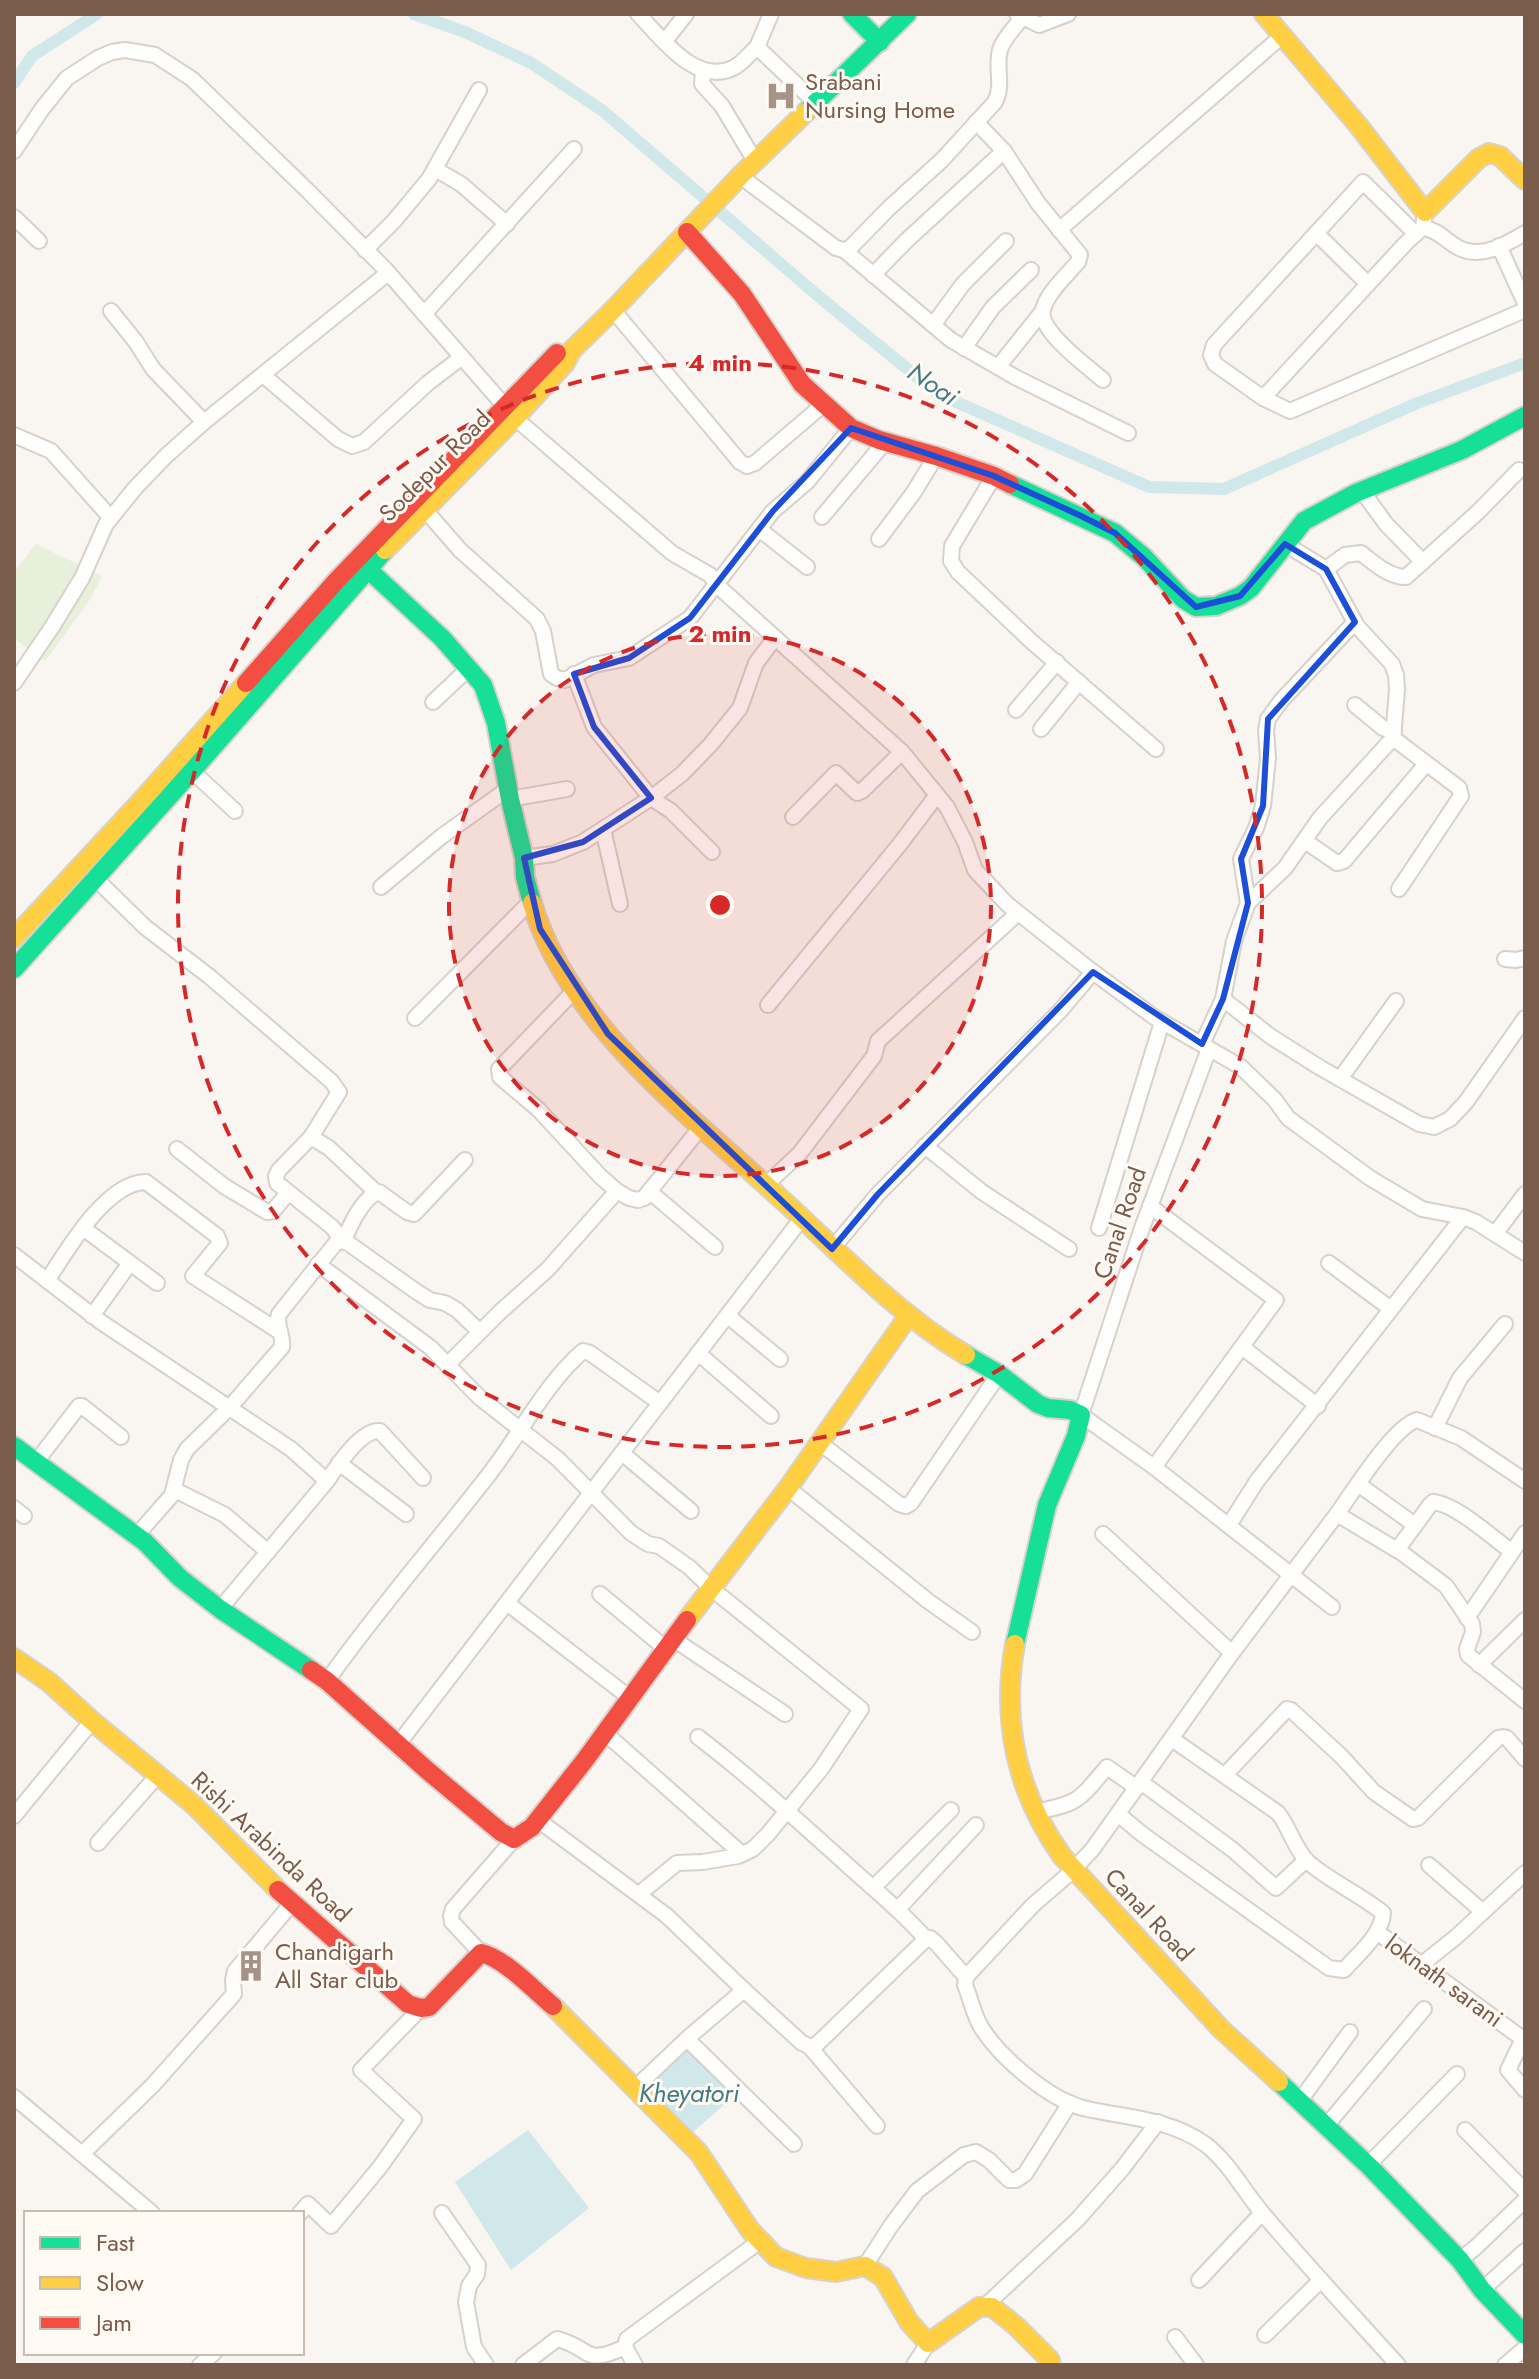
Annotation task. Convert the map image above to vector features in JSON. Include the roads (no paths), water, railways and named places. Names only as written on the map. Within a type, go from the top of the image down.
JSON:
[{"type":"street","points":[[638,14],[684,60],[703,71],[730,70],[741,63],[757,47],[771,14]]},
{"type":"street","points":[[665,41],[686,14]]},
{"type":"street","points":[[852,14],[880,42]]},
{"type":"street","name":"Sodepur Road","points":[[14,969],[192,771],[362,564],[425,510],[511,412],[565,363],[572,350],[734,182],[907,14]]},
{"type":"street","points":[[844,250],[850,248],[942,160],[995,102],[1000,92],[1000,51],[1019,16],[1039,25],[1068,14]]},
{"type":"street","points":[[1264,14],[1358,125],[1421,224]]},
{"type":"street","points":[[1059,230],[1282,36]]},
{"type":"street","points":[[757,47],[815,102]]},
{"type":"street","points":[[14,151],[67,78],[112,52],[125,50],[155,55],[192,79],[388,273],[511,412],[672,553],[710,575],[716,584],[902,752],[947,807],[975,870],[1018,913],[1093,972],[1174,1029],[1241,1067],[1275,1100],[1288,1118],[1370,1178],[1422,1209],[1476,1222],[1525,1253]]},
{"type":"street","points":[[703,71],[702,84],[722,106],[755,161]]},
{"type":"street","points":[[365,250],[413,199],[435,169],[479,90]]},
{"type":"street","points":[[976,122],[1004,151],[1038,203],[1080,255],[1047,300],[1042,312],[998,367]]},
{"type":"street","points":[[424,314],[574,149]]},
{"type":"street","points":[[873,275],[1004,151]]},
{"type":"street","points":[[1263,398],[1479,158],[1492,152],[1525,180]]},
{"type":"street","points":[[435,169],[472,193],[507,224]]},
{"type":"street","points":[[734,182],[836,248],[844,250],[964,348],[1128,433]]},
{"type":"street","points":[[1525,233],[1481,252],[1469,251],[1455,246],[1421,224],[1363,182],[1214,345],[1211,355],[1215,364],[1263,398],[1290,411],[1525,310]]},
{"type":"street","points":[[14,217],[39,241]]},
{"type":"street","points":[[691,228],[742,294],[802,384],[851,428],[885,442],[994,476],[1115,533],[1144,557],[1183,599],[1196,607],[1216,606],[1251,588],[1304,521],[1362,491],[1462,450],[1525,416]]},
{"type":"street","points":[[1316,233],[1368,284]]},
{"type":"street","points":[[933,325],[963,284],[1006,241]]},
{"type":"street","points":[[1499,246],[1525,303]]},
{"type":"street","points":[[964,348],[993,307],[1031,270]]},
{"type":"street","points":[[14,683],[82,578],[106,524],[157,466],[204,422],[388,273]]},
{"type":"street","points":[[613,310],[740,462],[747,466],[755,463],[824,404]]},
{"type":"street","points":[[111,311],[153,369],[204,422]]},
{"type":"street","points":[[1042,312],[1044,323],[1053,334],[1103,380]]},
{"type":"street","points":[[263,375],[338,439],[352,446],[364,442],[428,383],[462,357]]},
{"type":"street","points":[[14,938],[362,564],[511,412]]},
{"type":"street","points":[[425,510],[460,550],[537,619],[543,631],[551,674],[565,680],[594,665],[629,658],[690,618],[773,511],[807,482],[851,428]]},
{"type":"street","points":[[14,435],[51,451],[111,518]]},
{"type":"street","points":[[822,517],[885,442]]},
{"type":"street","points":[[879,539],[936,456]]},
{"type":"street","points":[[1326,569],[1354,552],[1361,553],[1398,577],[1406,577],[1519,470]]},
{"type":"street","points":[[994,476],[952,546],[951,561],[958,572],[1156,749]]},
{"type":"street","points":[[1362,491],[1386,524],[1423,562]]},
{"type":"street","points":[[759,529],[807,567]]},
{"type":"street","points":[[1248,903],[1285,868],[1320,818],[1394,735],[1396,675],[1392,664],[1355,622],[1326,569],[1285,544]]},
{"type":"street","points":[[362,564],[442,638],[483,685],[496,723],[531,901],[540,929],[575,990],[608,1034],[701,1127],[832,1249],[909,1315],[961,1352],[999,1374],[1038,1404],[1081,1415],[1154,1467],[1332,1607]]},
{"type":"street","points":[[1248,903],[1241,859],[1263,806],[1268,719],[1355,622]]},
{"type":"street","points":[[524,858],[553,854],[583,842],[682,774],[740,708],[756,663],[775,638]]},
{"type":"street","points":[[1016,710],[1057,662]]},
{"type":"street","points":[[433,702],[468,669]]},
{"type":"street","points":[[574,674],[594,727],[651,798],[671,811],[712,852]]},
{"type":"street","points":[[1041,729],[1079,682]]},
{"type":"street","points":[[1355,705],[1459,788],[1461,796],[1399,889]]},
{"type":"street","points":[[793,817],[836,773],[857,793],[902,752]]},
{"type":"street","points":[[1305,841],[1337,863],[1344,861],[1426,764]]},
{"type":"street","points":[[192,771],[235,811]]},
{"type":"street","points":[[381,887],[442,836],[509,794],[567,789]]},
{"type":"street","points":[[768,1005],[937,795]]},
{"type":"street","points":[[603,829],[620,904]]},
{"type":"street","points":[[96,879],[145,927],[210,977],[331,1081],[339,1092],[311,1137],[279,1170],[277,1183],[332,1227],[341,1241],[372,1258],[430,1300],[457,1310],[479,1331]]},
{"type":"street","points":[[415,1018],[531,901]]},
{"type":"street","name":"Canal Road","points":[[1248,903],[1234,941],[1223,999],[1150,1206],[1074,1438],[1059,1469],[1042,1522],[1017,1627],[1011,1729],[1035,1812],[1072,1872],[1221,2029],[1368,2165],[1460,2260],[1524,2344]]},
{"type":"street","points":[[765,1186],[820,1129],[874,1056],[878,1041],[1018,913]]},
{"type":"street","points":[[1505,959],[1525,958]]},
{"type":"street","points":[[832,1249],[878,1194],[1060,1011],[1093,972]]},
{"type":"street","points":[[575,990],[498,1073],[559,1131],[600,1176],[629,1198],[644,1198],[701,1127]]},
{"type":"street","points":[[1223,999],[1270,1036],[1340,1079],[1419,1124],[1434,1127],[1450,1119],[1466,1102],[1525,1018]]},
{"type":"street","points":[[1340,1079],[1396,1001]]},
{"type":"street","points":[[1099,1228],[1174,1029]]},
{"type":"street","points":[[311,1137],[329,1148],[376,1192],[414,1214],[465,1160]]},
{"type":"street","points":[[925,1146],[982,1192],[1069,1249]]},
{"type":"street","points":[[177,1149],[224,1186],[267,1212],[273,1211],[288,1193]]},
{"type":"street","points":[[47,1281],[83,1228],[109,1200],[137,1182],[146,1182],[217,1236],[220,1243],[193,1276],[281,1332]]},
{"type":"street","points":[[447,1365],[479,1331],[548,1269],[617,1191]]},
{"type":"street","points":[[649,1191],[715,1247]]},
{"type":"street","points":[[136,1536],[175,1490],[181,1460],[187,1449],[230,1407],[282,1347],[277,1321],[279,1314],[318,1264],[341,1241],[376,1192]]},
{"type":"street","points":[[1495,1234],[1525,1194]]},
{"type":"street","points":[[1150,1206],[1276,1300],[1154,1467]]},
{"type":"street","points":[[1229,1525],[1257,1481],[1463,1217]]},
{"type":"street","points":[[399,1743],[802,1218]]},
{"type":"street","points":[[83,1228],[157,1283]]},
{"type":"street","points":[[14,1255],[92,1316],[291,1449],[327,1481]]},
{"type":"street","points":[[92,1316],[130,1263]]},
{"type":"street","points":[[1329,1263],[1391,1309]]},
{"type":"street","points":[[318,1264],[431,1348],[480,1398],[558,1459],[631,1533],[648,1544],[659,1546],[689,1567],[861,1709],[821,1769],[753,1849],[703,1862],[677,1863],[639,1894]]},
{"type":"street","points":[[909,1315],[788,1488],[669,1643],[605,1733],[538,1820],[523,1835],[514,1839],[453,1909],[451,1916],[452,1922],[481,1953],[497,1960],[560,2012],[699,2153],[750,2230],[776,2257],[806,2268],[836,2272],[865,2266],[883,2277],[915,2329],[928,2343]]},
{"type":"street","points":[[728,1316],[780,1359]]},
{"type":"street","points":[[1435,1428],[1460,1378],[1505,1324]]},
{"type":"street","points":[[1242,1347],[1318,1406]]},
{"type":"street","points":[[327,1681],[491,1471],[565,1367],[586,1350],[660,1403]]},
{"type":"street","points":[[698,1353],[771,1416]]},
{"type":"street","points":[[820,1443],[899,1504],[906,1506],[999,1374]]},
{"type":"street","points":[[36,1462],[79,1406],[121,1437]]},
{"type":"street","points":[[1398,2365],[1262,2213],[1225,2164],[1206,2145],[1158,2122],[1070,2103],[1039,2084],[1007,2060],[981,2028],[965,1985],[966,1977],[1023,1916],[1092,1850],[1232,1653],[1390,1442],[1409,1422],[1417,1420],[1461,1438],[1525,1481]]},
{"type":"street","points":[[220,1609],[339,1463],[372,1430],[380,1431],[423,1478]]},
{"type":"street","points":[[14,1446],[136,1536],[180,1578],[220,1609],[327,1681],[428,1771],[501,1832],[514,1839]]},
{"type":"street","points":[[622,1453],[691,1511]]},
{"type":"street","points":[[339,1463],[406,1514]]},
{"type":"street","points":[[1358,1484],[1415,1525]]},
{"type":"street","points":[[788,1488],[928,1601],[972,1632]]},
{"type":"street","points":[[175,1490],[225,1515],[268,1552]]},
{"type":"street","points":[[1397,1550],[1430,1505],[1439,1501],[1512,1552]]},
{"type":"street","points":[[1337,1514],[1397,1550],[1446,1586],[1472,1624],[1468,1655],[1525,1701]]},
{"type":"street","points":[[1467,1618],[1525,1533]]},
{"type":"street","points":[[1103,1534],[1232,1653]]},
{"type":"street","points":[[600,1594],[669,1643],[785,1714]]},
{"type":"street","points":[[507,1603],[630,1698]]},
{"type":"street","points":[[1479,1665],[1525,1620]]},
{"type":"street","name":"Rishi Arabinda Road","points":[[15,1661],[49,1682],[194,1805],[293,1902],[408,2004],[421,2008]]},
{"type":"street","points":[[1225,1775],[1287,1709],[1341,1756],[1374,1792],[1413,1819],[1418,1818],[1498,1738],[1507,1738],[1525,1759]]},
{"type":"street","points":[[14,1816],[92,1721]]},
{"type":"street","points":[[605,1733],[742,1854]]},
{"type":"street","points":[[698,1737],[750,1777],[898,1909],[926,1939],[930,1938],[936,1943],[966,1977]]},
{"type":"street","name":"loknath sarani","points":[[1172,1739],[1278,1813],[1306,1860],[1383,1913],[1383,1921],[1377,1932],[1524,2038]]},
{"type":"street","points":[[1035,1812],[1072,1804],[1084,1795],[1107,1767],[1139,1785],[1233,1850],[1276,1888],[1306,1860]]},
{"type":"street","points":[[98,1843],[158,1775]]},
{"type":"street","points":[[873,1888],[951,1810]]},
{"type":"street","points":[[1118,1814],[1329,1968],[1344,1970],[1377,1932]]},
{"type":"street","points":[[538,1820],[667,1916],[744,1990],[809,2046],[815,2046],[926,1939]]},
{"type":"street","points":[[898,1909],[976,1825]]},
{"type":"street","points":[[1429,1865],[1483,1912]]},
{"type":"street","points":[[1421,1965],[1525,1873]]},
{"type":"street","points":[[82,2154],[152,2086],[234,1994],[235,1971],[293,1902]]},
{"type":"street","points":[[302,2211],[308,2204],[331,2226],[380,2167],[414,2119],[361,2070],[421,2008],[429,2007],[481,1953]]},
{"type":"street","points":[[634,2089],[744,1990]]},
{"type":"street","points":[[1326,2126],[1424,2009]]},
{"type":"street","points":[[1299,2102],[1350,2032]]},
{"type":"street","points":[[1524,2038],[1508,2070],[1525,2090]]},
{"type":"street","points":[[687,2039],[794,2144]]},
{"type":"street","points":[[809,2046],[877,2126]]},
{"type":"street","points":[[1368,2165],[1457,2074]]},
{"type":"street","points":[[14,2097],[150,2211]]},
{"type":"street","points":[[865,2266],[917,2191],[964,2155],[976,2152],[1009,2180],[1016,2180],[1025,2174],[1070,2103]]},
{"type":"street","points":[[985,2306],[1077,2220],[1158,2122]]},
{"type":"street","points":[[1465,2130],[1525,2191]]},
{"type":"street","points":[[1460,2260],[1525,2200]]},
{"type":"street","points":[[442,2213],[478,2265],[466,2302],[474,2347],[486,2365]]},
{"type":"street","points":[[1199,2280],[1262,2213]]},
{"type":"street","points":[[635,2365],[625,2347],[627,2339],[634,2332],[760,2241]]},
{"type":"street","points":[[1482,2290],[1525,2251]]},
{"type":"street","points":[[1265,2335],[1321,2280]]},
{"type":"street","points":[[914,2365],[928,2343],[979,2307],[985,2306],[992,2307],[1009,2319],[1050,2360],[1051,2365]]},
{"type":"street","points":[[1175,2337],[1196,2365]]},
{"type":"street","points":[[523,2365],[557,2339],[594,2357],[603,2357],[625,2347]]},
{"type":"street","points":[[1506,2363],[1524,2344]]},
{"type":"water","name":"Kheyatori","points":[[686,2047],[734,2096],[691,2134],[644,2089]]},
{"type":"water","points":[[528,2130],[589,2208],[511,2270],[455,2182]]},
{"type":"waterway","name":"Noai","points":[[14,83],[32,56],[97,14]]},
{"type":"waterway","name":"Noai","points":[[414,14],[465,32],[531,63],[603,111],[817,295],[938,394],[1149,487],[1224,489],[1415,404],[1525,363]]},
{"type":"place","name":"Srabani Nursing Home","points":[[781,96]]},
{"type":"place","name":"Chandigarh All Star club","points":[[251,1966]]}]
